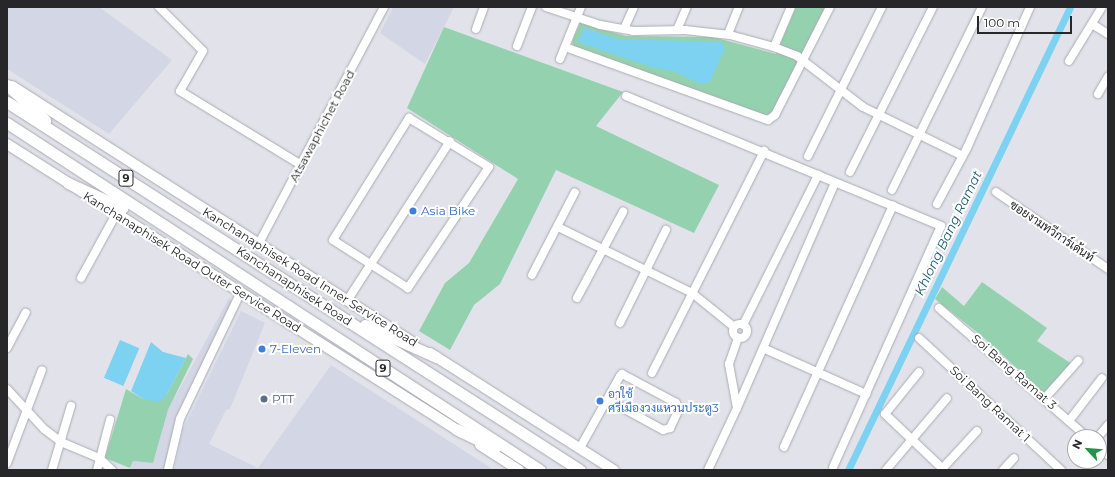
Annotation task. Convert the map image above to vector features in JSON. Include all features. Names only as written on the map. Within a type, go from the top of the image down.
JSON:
[{"type":"highway","points":[[7,84],[59,134]]},
{"type":"highway","name":"Kanchanaphisek Road","points":[[7,102],[580,470]]},
{"type":"highway","name":"Kanchanaphisek Road","points":[[7,123],[538,469]]},
{"type":"highway","points":[[68,184],[96,193],[132,213],[148,216]]},
{"type":"highway","points":[[332,310],[436,357]]},
{"type":"highway","points":[[456,429],[538,469]]},
{"type":"main road","name":"Kanchanaphisek Road Inner Service Road","points":[[7,84],[614,470]]},
{"type":"main road","name":"Kanchanaphisek Road Outer Service Road","points":[[7,144],[115,216],[519,470]]},
{"type":"street","points":[[159,7],[203,51],[180,91],[301,166]]},
{"type":"street","name":"Atsawaphichet Road","points":[[258,245],[384,7]]},
{"type":"street","points":[[476,29],[484,7]]},
{"type":"street","points":[[516,46],[532,7]]},
{"type":"street","points":[[546,7],[565,9],[600,25],[624,29],[677,30],[728,34],[774,47],[803,60],[841,90],[879,116],[963,156]]},
{"type":"street","points":[[560,59],[581,7]]},
{"type":"street","points":[[624,29],[634,7]]},
{"type":"street","points":[[677,30],[686,7]]},
{"type":"street","points":[[728,34],[739,7]]},
{"type":"street","points":[[774,47],[791,7]]},
{"type":"street","points":[[565,47],[768,120],[776,115],[830,7]]},
{"type":"street","points":[[808,156],[882,7]]},
{"type":"street","points":[[850,172],[933,7]]},
{"type":"street","points":[[892,190],[982,7]]},
{"type":"street","points":[[937,204],[963,156],[1030,7]]},
{"type":"street","points":[[1069,61],[1102,7]]},
{"type":"street","points":[[1092,24],[1108,34]]},
{"type":"street","points":[[1098,94],[1108,77]]},
{"type":"street","points":[[626,96],[764,151],[836,183],[941,226],[940,232],[833,467]]},
{"type":"street","points":[[409,118],[450,141],[489,167],[412,285],[404,286],[370,267],[333,240],[338,227],[409,118]]},
{"type":"street","points":[[347,301],[450,141]]},
{"type":"street","points":[[652,373],[764,151]]},
{"type":"street","points":[[737,408],[729,364],[738,338],[746,334],[743,325],[818,175]]},
{"type":"street","points":[[708,470],[765,349],[836,183]]},
{"type":"street","points":[[532,275],[575,192]]},
{"type":"street","name":"ซอยงามทวีการ์เด้นท์","points":[[996,192],[1108,269]]},
{"type":"street","points":[[784,448],[893,206]]},
{"type":"street","points":[[577,298],[623,212]]},
{"type":"street","points":[[81,278],[115,216]]},
{"type":"street","points":[[558,227],[604,247],[692,293],[734,327]]},
{"type":"street","points":[[620,323],[666,230]]},
{"type":"street","points":[[168,470],[180,419],[240,294]]},
{"type":"street","name":"Soi Bang Ramat 3","points":[[939,308],[1045,398],[1079,429]]},
{"type":"street","points":[[7,348],[26,313]]},
{"type":"street","points":[[734,327],[743,325]]},
{"type":"street","points":[[734,327],[733,333],[738,338]]},
{"type":"street","name":"Soi Bang Ramat 1","points":[[919,338],[1061,470]]},
{"type":"street","points":[[765,349],[866,394]]},
{"type":"street","points":[[1045,398],[1078,361]]},
{"type":"street","points":[[7,462],[42,370]]},
{"type":"street","points":[[919,372],[885,414],[943,470],[977,430]]},
{"type":"street","points":[[580,448],[608,400],[625,374],[676,403],[679,409],[670,428],[663,430],[608,400]]},
{"type":"street","points":[[1069,420],[1102,378]]},
{"type":"street","points":[[7,389],[27,411],[61,442],[99,458],[112,470]]},
{"type":"street","points":[[886,470],[947,398]]},
{"type":"street","points":[[52,470],[71,406]]},
{"type":"street","points":[[97,470],[110,420]]},
{"type":"street","points":[[1003,470],[1014,458]]},
{"type":"shaded area","points":[[7,7],[99,7],[172,60],[109,134],[7,69]]},
{"type":"shaded area","points":[[393,7],[454,7],[425,64],[380,33]]},
{"type":"shaded area","points":[[229,298],[234,303],[172,439],[163,470],[130,470],[133,461],[153,463],[168,410]]},
{"type":"shaded area","points":[[241,311],[265,323],[230,409],[226,410],[209,444],[258,468],[331,365],[494,470],[174,470],[183,429]]},
{"type":"green space","points":[[796,7],[827,7],[770,117],[574,46],[572,42],[580,23],[626,36],[713,37],[776,54]]},
{"type":"green space","points":[[444,27],[623,92],[596,126],[719,185],[694,233],[556,170],[500,284],[474,305],[450,350],[419,331],[445,283],[469,263],[518,179],[407,108]]},
{"type":"green space","points":[[982,282],[1047,328],[1037,341],[1072,364],[1045,394],[983,337],[935,299],[942,287],[964,306]]},
{"type":"green space","points":[[188,354],[193,359],[168,410],[153,463],[133,461],[130,468],[105,458],[126,389],[143,399],[167,394]]},
{"type":"water","points":[[584,28],[618,39],[721,42],[725,48],[710,82],[700,84],[673,71],[654,68],[578,42]]},
{"type":"water","points":[[120,340],[139,348],[123,386],[104,378]]},
{"type":"water","points":[[151,342],[163,352],[186,358],[167,394],[159,402],[143,399],[131,391]]},
{"type":"waterway","name":"Khlong Bang Ramat","points":[[848,470],[1070,7]]},
{"type":"place","name":"Asia Bike","points":[[413,211]]},
{"type":"place","name":"7-Eleven","points":[[262,349]]},
{"type":"place","name":"PTT","points":[[264,399]]},
{"type":"place","name":"อาใช้ ศรีเมืองวงแหวนประตู3","points":[[600,401]]}]
